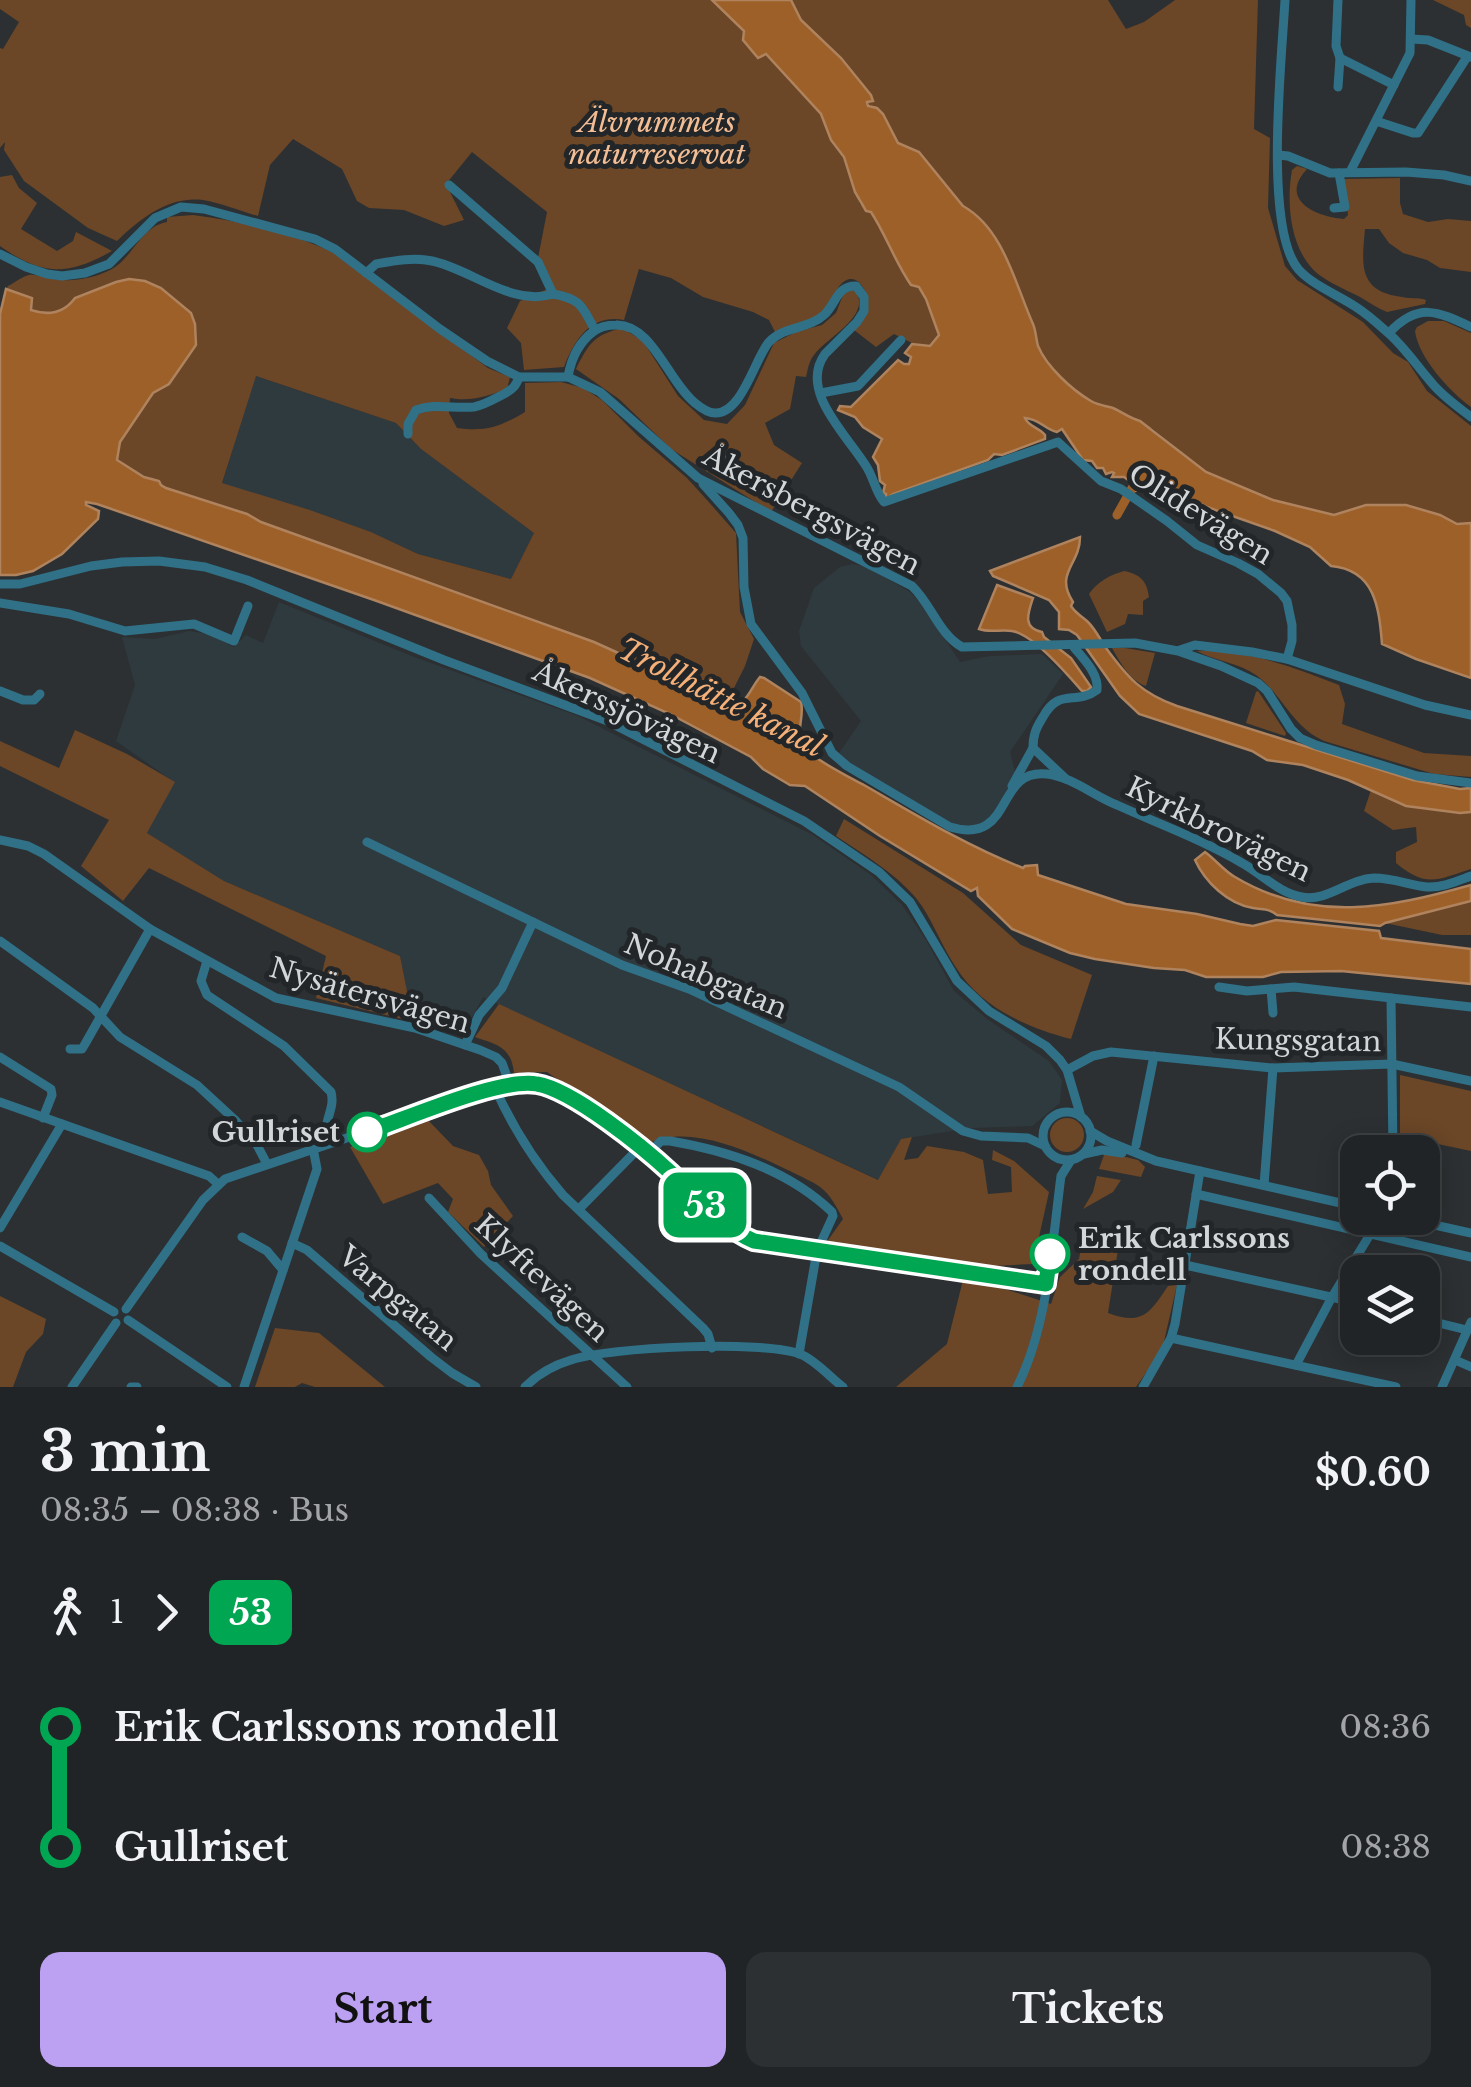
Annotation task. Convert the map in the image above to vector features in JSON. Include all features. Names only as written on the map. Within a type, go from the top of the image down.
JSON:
[{"type":"street","points":[[1284,0],[1278,155],[1281,227],[1292,260],[1311,280],[1390,333],[1441,394],[1471,417]]},
{"type":"street","points":[[1338,0],[1338,87]]},
{"type":"street","points":[[1334,208],[1345,207],[1344,173],[1410,53],[1411,0]]},
{"type":"street","points":[[1376,120],[1418,133],[1469,57],[1428,40],[1411,39]]},
{"type":"street","points":[[1340,58],[1394,85]]},
{"type":"street","points":[[1278,155],[1330,174],[1430,174],[1471,181]]},
{"type":"street","points":[[450,185],[538,262],[554,294]]},
{"type":"street","name":"Åkersbergsvägen","points":[[0,254],[47,274],[85,273],[109,264],[145,226],[165,212],[181,207],[197,207],[316,239],[487,360],[520,377],[568,377],[600,392],[698,478],[898,577],[924,598],[949,640],[962,647],[1135,644],[1178,651],[1258,682],[1300,738],[1416,776],[1471,783]]},
{"type":"street","points":[[366,273],[376,264],[429,260],[516,294],[572,298],[586,310],[595,330]]},
{"type":"street","points":[[568,377],[574,355],[584,340],[595,330],[625,325],[643,335],[691,400],[717,414],[730,408],[776,336],[821,318],[840,291],[851,285],[864,297],[864,310],[820,361],[816,376],[821,393],[858,386],[901,340]]},
{"type":"street","points":[[1390,333],[1406,317],[1425,311],[1471,327]]},
{"type":"street","points":[[408,434],[408,424],[416,410],[488,403],[514,388],[520,377]]},
{"type":"street","name":"Olidevägen","points":[[821,393],[838,431],[866,465],[874,498],[884,502],[1058,442],[1101,482],[1121,489],[1168,520],[1197,546],[1238,562],[1281,592],[1292,625],[1288,659]]},
{"type":"street","points":[[698,478],[729,513],[743,538],[744,587],[751,624],[802,693],[837,758],[960,830],[993,822],[1034,748],[1034,731],[1049,705],[1088,696],[1097,690],[1096,675],[1076,646]]},
{"type":"street","name":"Åkerssjövägen","points":[[0,584],[20,584],[122,562],[175,562],[226,573],[604,720],[784,810],[879,872],[910,902],[957,981],[989,1011],[1052,1051],[1067,1070]]},
{"type":"street","points":[[0,603],[69,614],[125,631],[194,624],[234,641],[248,606]]},
{"type":"street","points":[[1178,651],[1195,645],[1288,659],[1425,706],[1471,715]]},
{"type":"street","points":[[0,691],[24,700],[34,700],[40,694]]},
{"type":"street","name":"Kyrkbrovägen","points":[[1034,748],[1066,779],[1246,864],[1286,892],[1304,898],[1320,897],[1368,878],[1389,878],[1429,887],[1471,876]]},
{"type":"street","points":[[1011,788],[1039,774],[1066,779]]},
{"type":"street","name":"Nysätersvägen","points":[[0,840],[44,854],[150,929],[276,998],[416,1028],[465,1045],[496,1057],[505,1068],[510,1085]]},
{"type":"street","name":"Nohabgatan","points":[[367,842],[622,965],[689,989],[899,1087],[964,1130],[981,1136],[1028,1138],[1045,1146]]},
{"type":"street","points":[[465,1045],[479,1015],[502,988],[532,922]]},
{"type":"street","points":[[70,1049],[82,1050],[150,929]]},
{"type":"street","points":[[0,942],[100,1015],[120,1037],[204,1091],[257,1144],[266,1164]]},
{"type":"street","points":[[207,961],[202,981],[207,995],[284,1046],[331,1092],[333,1102],[324,1132],[328,1144]]},
{"type":"street","points":[[1219,987],[1239,991],[1294,987],[1471,1007]]},
{"type":"street","points":[[1271,989],[1274,1014]]},
{"type":"street","points":[[1390,998],[1393,1135]]},
{"type":"street","name":"Kungsgatan","points":[[1067,1070],[1106,1052],[1273,1068],[1392,1064],[1471,1080]]},
{"type":"street","points":[[1138,1150],[1154,1056]]},
{"type":"street","points":[[0,1057],[51,1089],[43,1118]]},
{"type":"street","points":[[1264,1185],[1273,1068]]},
{"type":"street","points":[[1067,1070],[1081,1117],[1090,1131],[1105,1140],[1200,1171],[1340,1203]]},
{"type":"street","points":[[126,1309],[218,1184],[241,1172],[495,1088],[535,1083],[571,1098],[645,1150],[742,1236],[778,1246],[1046,1284]]},
{"type":"street","points":[[1064,1112],[1071,1087]]},
{"type":"street","points":[[495,1088],[529,1153],[562,1195],[704,1328],[712,1348]]},
{"type":"street","points":[[0,1102],[208,1176],[218,1184]]},
{"type":"street","points":[[1061,1176],[1045,1146],[1044,1130],[1050,1119],[1064,1112],[1081,1117]]},
{"type":"street","points":[[0,1228],[62,1124]]},
{"type":"street","name":"Nohabgatan","points":[[1028,1138],[1044,1130]]},
{"type":"street","points":[[1082,1155],[1090,1144],[1090,1131]]},
{"type":"street","points":[[579,1209],[645,1150],[661,1141],[734,1154],[797,1184],[834,1216],[817,1251],[799,1354]]},
{"type":"street","points":[[244,1387],[317,1169],[314,1148]]},
{"type":"street","points":[[1017,1387],[1035,1338],[1061,1176],[1071,1160],[1082,1155],[1102,1150],[1138,1150]]},
{"type":"street","points":[[1054,1157],[1071,1160]]},
{"type":"street","points":[[1143,1387],[1171,1338],[1200,1171]]},
{"type":"street","points":[[1196,1194],[1340,1227]]},
{"type":"street","name":"Klyftevägen","points":[[429,1198],[481,1254],[627,1387]]},
{"type":"street","points":[[1440,1226],[1471,1233]]},
{"type":"street","points":[[1296,1364],[1369,1235]]},
{"type":"street","points":[[1374,1235],[1471,1257]]},
{"type":"street","points":[[242,1237],[268,1251],[283,1270]]},
{"type":"street","name":"Varpgatan","points":[[292,1242],[307,1250],[452,1374],[476,1387]]},
{"type":"street","points":[[0,1246],[114,1312]]},
{"type":"street","points":[[1185,1265],[1340,1299]]},
{"type":"street","points":[[72,1387],[122,1322],[129,1314],[120,1307],[112,1317],[122,1322],[228,1387]]},
{"type":"street","points":[[1440,1322],[1469,1326],[1442,1387]]},
{"type":"street","points":[[1171,1338],[1396,1387]]},
{"type":"street","points":[[525,1387],[549,1369],[590,1355],[712,1348],[799,1354],[843,1387]]},
{"type":"street","points":[[1455,1360],[1471,1367]]},
{"type":"shaded area","points":[[712,0],[791,0],[801,20],[841,58],[871,95],[873,101],[867,102],[868,106],[883,114],[898,143],[919,152],[963,206],[989,229],[1014,275],[1042,354],[1084,396],[1140,421],[1206,472],[1273,500],[1334,515],[1366,505],[1406,505],[1457,524],[1471,523],[1471,678],[1382,644],[1376,604],[1366,583],[1346,569],[1331,566],[1310,547],[1181,494],[1154,487],[1135,491],[1134,484],[1124,477],[1112,477],[1114,473],[1106,474],[1092,461],[1083,460],[1062,429],[1053,431],[1030,419],[1025,418],[1045,439],[1002,455],[994,454],[988,460],[886,499],[885,485],[880,481],[873,457],[882,439],[855,417],[838,410],[840,406],[851,407],[898,360],[909,364],[911,357],[905,353],[912,344],[930,346],[939,335],[919,287],[911,285],[871,212],[866,211],[855,192],[844,157],[831,140],[821,114],[766,54],[758,58],[743,40],[744,31]]},
{"type":"shaded area","points":[[129,279],[161,288],[191,313],[195,324],[196,345],[169,384],[153,393],[120,442],[117,460],[144,477],[594,642],[720,699],[742,702],[760,677],[764,678],[801,702],[801,742],[815,757],[982,850],[1023,868],[1037,865],[1038,875],[1126,904],[1240,924],[1253,926],[1276,920],[1379,931],[1381,938],[1471,949],[1471,984],[1341,971],[1206,977],[1185,970],[1070,953],[1012,929],[978,896],[977,888],[971,891],[805,786],[790,785],[751,757],[670,714],[590,678],[97,504],[86,502],[99,511],[98,519],[62,554],[33,571],[0,575],[0,314],[6,289],[32,298],[31,310],[50,313],[66,307],[75,298]]},
{"type":"shaded area","points":[[255,376],[396,423],[421,449],[534,533],[511,579],[418,554],[310,510],[222,484]]},
{"type":"shaded area","points":[[1080,537],[1067,576],[1071,606],[1091,625],[1121,668],[1145,690],[1177,706],[1413,780],[1471,788],[1471,812],[1406,806],[1348,780],[1303,765],[1267,760],[1252,751],[1139,714],[1120,696],[1077,635],[1059,629],[1059,612],[1049,600],[993,576],[990,571]]},
{"type":"shaded area","points":[[840,567],[867,567],[910,592],[960,662],[990,656],[1042,654],[1063,674],[1010,752],[1016,775],[988,821],[975,826],[951,824],[856,768],[839,753],[861,721],[801,646],[799,631],[814,588]]},
{"type":"shaded area","points":[[997,585],[1033,598],[1028,614],[1031,627],[1071,658],[1091,687],[1087,691],[1082,691],[1030,639],[1008,631],[979,629]]},
{"type":"shaded area","points":[[279,602],[414,657],[578,716],[813,835],[871,875],[902,905],[954,991],[1049,1061],[1062,1080],[1060,1103],[1032,1126],[971,1128],[901,1139],[879,1180],[483,997],[469,1023],[409,1002],[400,956],[224,881],[147,833],[174,782],[116,741],[135,685],[122,637],[155,639],[189,631],[209,634],[234,647],[246,635],[263,643]]},
{"type":"shaded area","points":[[1205,852],[1235,877],[1294,901],[1323,906],[1381,905],[1471,885],[1471,901],[1380,926],[1277,915],[1244,906],[1218,891],[1195,860]]},
{"type":"green space","name":"Älvrummets naturreservat","points":[[0,0],[712,0],[821,114],[831,140],[844,157],[860,204],[871,211],[911,285],[919,286],[939,335],[930,346],[918,346],[894,334],[876,347],[854,330],[867,296],[859,282],[851,279],[842,283],[821,316],[775,332],[769,320],[753,312],[703,297],[671,278],[639,269],[624,320],[593,325],[573,347],[564,367],[524,370],[521,343],[507,328],[520,301],[552,287],[538,258],[547,212],[472,152],[446,184],[464,220],[444,226],[404,210],[369,208],[357,201],[342,169],[293,139],[270,165],[258,216],[203,200],[178,202],[145,217],[117,241],[88,228],[24,181],[4,150],[5,142],[0,148],[0,48],[3,49],[19,22],[0,9]]},
{"type":"green space","points":[[791,0],[1108,0],[1126,29],[1144,22],[1175,0],[1258,0],[1254,129],[1270,138],[1268,208],[1285,266],[1297,280],[1363,322],[1393,353],[1408,362],[1427,391],[1471,426],[1471,523],[1457,524],[1406,505],[1366,505],[1334,515],[1273,500],[1206,472],[1153,429],[1112,408],[1095,404],[1062,381],[1038,346],[1011,268],[994,234],[910,147],[898,144],[883,114],[868,106],[852,75],[801,20]]},
{"type":"green space","points":[[1433,0],[1471,0],[1471,28],[1464,15]]},
{"type":"green space","points":[[1297,166],[1307,169],[1299,180],[1299,198],[1322,215],[1344,219],[1348,215],[1344,179],[1400,178],[1403,214],[1428,222],[1471,221],[1471,272],[1440,268],[1403,253],[1379,229],[1365,229],[1364,264],[1370,282],[1387,294],[1423,299],[1425,304],[1387,312],[1318,274],[1301,253],[1292,226],[1292,170]]},
{"type":"green space","points":[[12,175],[19,188],[37,203],[21,229],[57,251],[73,241],[76,232],[112,251],[82,265],[55,269],[29,263],[0,246],[0,177]]},
{"type":"green space","points":[[193,215],[246,224],[332,252],[488,368],[510,377],[507,389],[472,399],[450,398],[449,413],[457,428],[492,427],[525,412],[525,383],[561,382],[583,388],[602,400],[687,478],[736,533],[740,612],[754,639],[728,700],[594,642],[166,488],[117,460],[120,442],[153,393],[169,384],[145,281],[109,285],[75,298],[49,314],[32,309],[6,289],[29,275],[74,280],[108,271],[149,230],[167,222],[167,217]],"holes":[[[256,376],[396,423],[421,449],[534,533],[511,579],[418,554],[371,532],[222,483]]]},
{"type":"green space","points":[[853,288],[859,298],[854,316],[814,355],[806,377],[796,376],[790,409],[765,423],[774,445],[802,463],[771,512],[671,449],[619,399],[576,369],[593,341],[622,328],[643,341],[678,396],[704,420],[727,424],[745,405],[774,343],[822,325],[836,313],[843,295]]},
{"type":"green space","points":[[1428,321],[1444,321],[1471,333],[1471,407],[1445,383],[1422,352],[1415,331]]},
{"type":"green space","points":[[1124,571],[1141,579],[1149,597],[1143,601],[1143,615],[1128,614],[1125,624],[1107,632],[1089,594],[1104,580]]},
{"type":"green space","points":[[1112,648],[1155,653],[1146,686],[1130,675]]},
{"type":"green space","points":[[1197,651],[1251,656],[1339,685],[1345,704],[1342,724],[1424,753],[1471,756],[1471,777],[1434,774],[1324,741],[1303,727],[1256,675]]},
{"type":"green space","points":[[1258,691],[1286,733],[1285,736],[1246,723]]},
{"type":"green space","points":[[75,730],[175,782],[147,833],[224,881],[400,956],[409,1001],[469,1023],[464,1034],[316,998],[326,956],[149,868],[123,901],[81,866],[109,820],[0,766],[0,741],[59,768]]},
{"type":"green space","points":[[1371,790],[1406,806],[1471,812],[1471,869],[1432,879],[1406,871],[1396,863],[1396,852],[1417,842],[1416,827],[1393,830],[1364,811]]},
{"type":"green space","points":[[844,819],[963,893],[1021,945],[1092,975],[1071,1039],[1021,1022],[978,993],[955,966],[916,898],[888,872],[836,836]]},
{"type":"green space","points":[[1471,901],[1471,935],[1442,935],[1385,923]]},
{"type":"green space","points":[[499,1004],[878,1180],[901,1139],[912,1137],[904,1160],[918,1158],[927,1146],[964,1152],[983,1160],[988,1194],[1012,1192],[1011,1167],[992,1160],[993,1150],[1014,1161],[1049,1192],[1033,1264],[993,1266],[990,1284],[1051,1304],[1060,1277],[1079,1259],[1083,1236],[1111,1228],[1120,1237],[1108,1313],[1137,1317],[1150,1310],[1168,1286],[1177,1285],[1162,1350],[1136,1387],[896,1387],[947,1344],[967,1264],[826,1243],[843,1219],[827,1194],[814,1183],[759,1157],[703,1138],[684,1136],[649,1143],[547,1072],[514,1073],[506,1052],[475,1037]]},
{"type":"green space","points":[[1400,1075],[1471,1091],[1471,1151],[1440,1144],[1440,1135],[1400,1135]]},
{"type":"green space","points":[[1067,1118],[1079,1123],[1084,1135],[1079,1147],[1067,1152],[1055,1147],[1050,1135],[1055,1123]]},
{"type":"green space","points":[[427,1119],[453,1146],[479,1155],[491,1185],[513,1216],[484,1247],[448,1212],[453,1199],[438,1183],[383,1204],[350,1147]]},
{"type":"green space","points":[[1105,1152],[1138,1160],[1145,1167],[1141,1177],[1099,1169]]},
{"type":"green space","points":[[1097,1176],[1121,1180],[1113,1192],[1083,1209],[1093,1192]]},
{"type":"green space","points":[[0,1296],[46,1319],[43,1334],[26,1352],[13,1387],[0,1387]]},
{"type":"green space","points":[[275,1328],[319,1333],[385,1387],[315,1387],[302,1383],[295,1387],[255,1387]]},
{"type":"waterway","points":[[1117,515],[1140,474]]},
{"type":"bus line","name":"53","points":[[367,1132],[495,1088],[535,1083],[571,1098],[641,1146],[732,1230],[754,1241],[1046,1284],[1050,1254]]},
{"type":"place","name":"Gullriset","points":[[367,1132]]},
{"type":"place","name":"Erik Carlssons rondell","points":[[1050,1254]]},
{"type":"water label","name":"Trollhätte kanal","points":[[721,698]]}]
